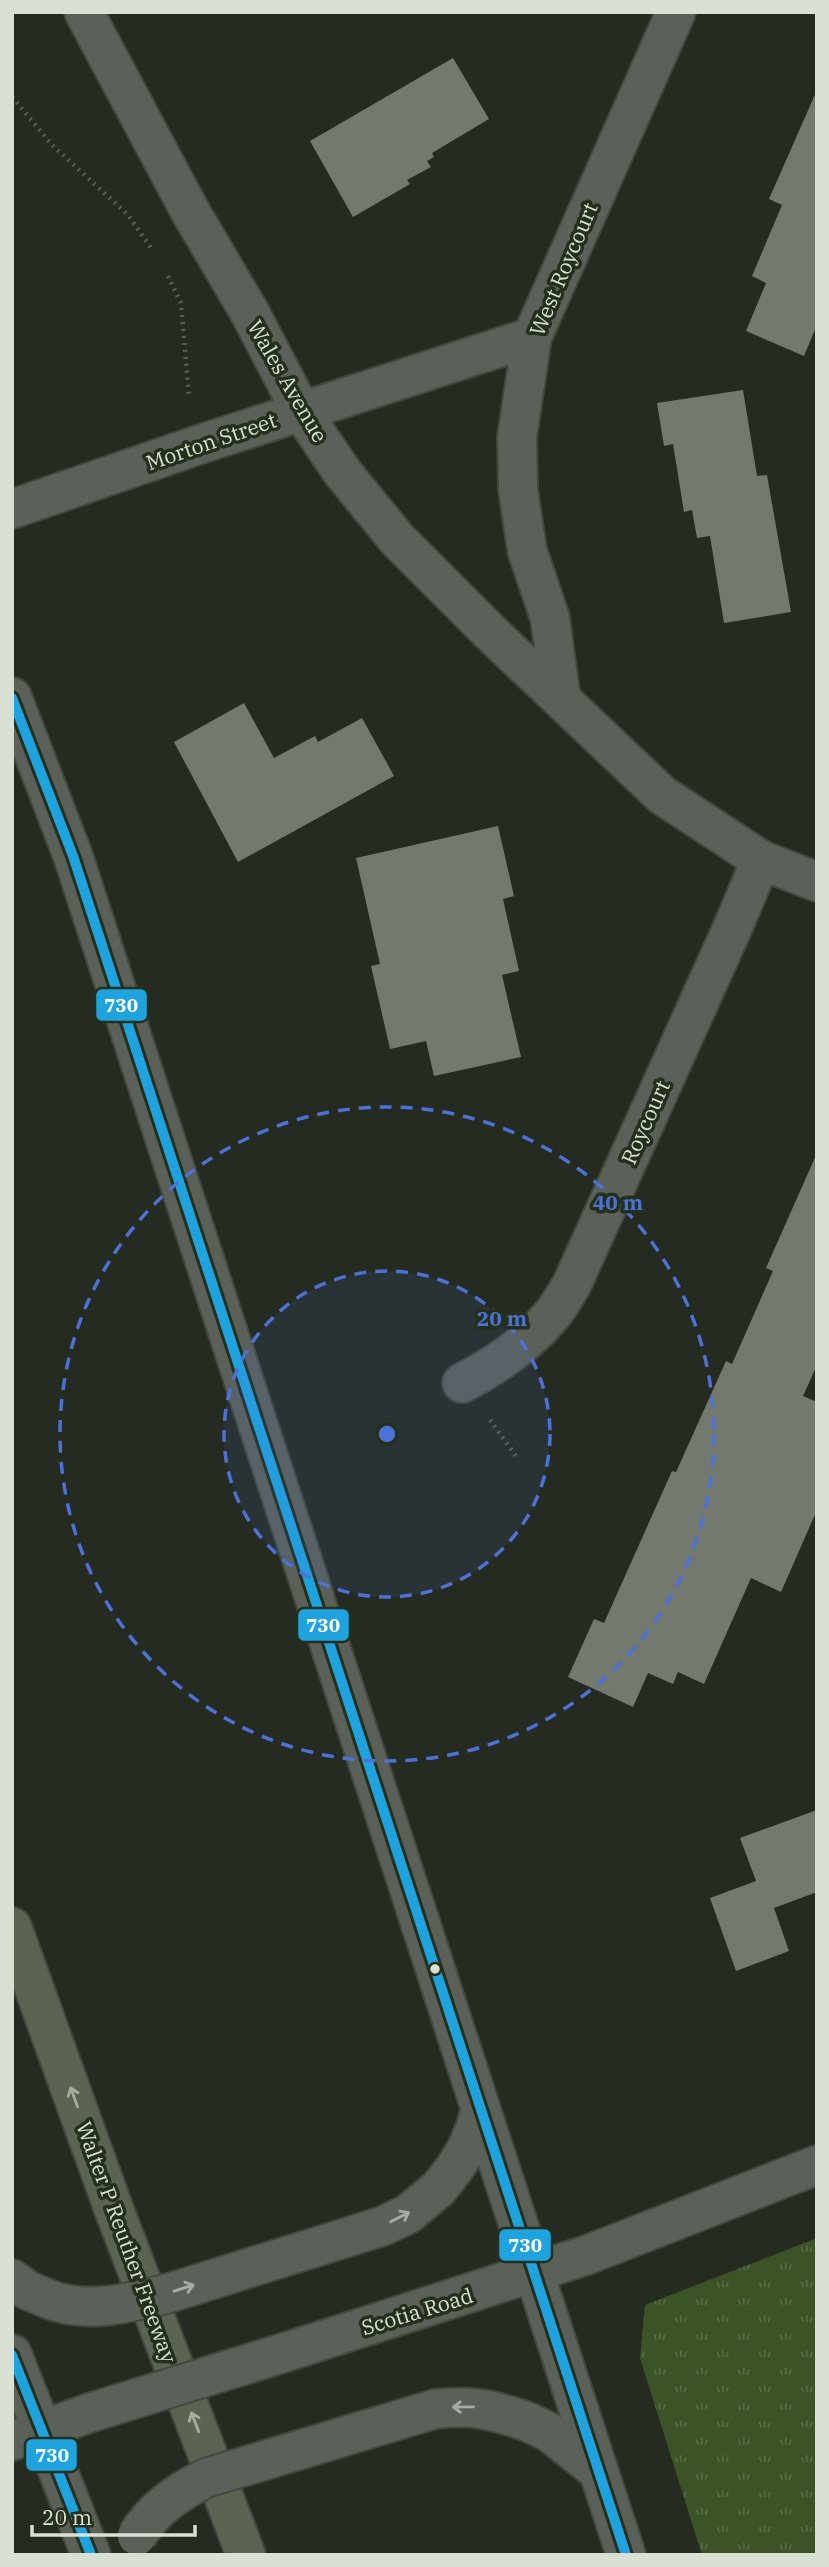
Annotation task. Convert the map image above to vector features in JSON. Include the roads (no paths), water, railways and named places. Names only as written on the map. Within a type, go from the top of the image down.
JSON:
[{"type":"highway","name":"Walter P Reuther Freeway","points":[[12,1927],[113,2207],[246,2555]]},
{"type":"street","name":"Wales Avenue","points":[[84,12],[190,211],[250,313],[302,411],[343,473],[397,539],[561,699]]},
{"type":"street","name":"West Roycourt","points":[[561,699],[550,618],[527,550],[519,489],[517,438],[531,337],[676,12]]},
{"type":"street","name":"Morton Street","points":[[12,509],[531,337]]},
{"type":"street","points":[[12,696],[73,856],[626,2555]]},
{"type":"street","points":[[561,699],[662,795],[761,860],[817,882]]},
{"type":"street","name":"Roycourt","points":[[463,1383],[492,1367],[523,1344],[551,1316],[572,1284],[727,942],[761,860]]},
{"type":"street","points":[[12,2279],[27,2290],[56,2303],[104,2306],[135,2302],[383,2226],[408,2214],[451,2175],[474,2136],[480,2111]]},
{"type":"street","name":"Scotia Road","points":[[28,2435],[89,2413],[533,2274],[817,2165]]},
{"type":"street","points":[[12,2354],[28,2435],[91,2555]]},
{"type":"street","points":[[132,2546],[146,2521],[163,2505],[181,2491],[206,2478],[435,2409],[467,2406],[495,2410],[528,2422],[549,2432],[598,2471]]}]
